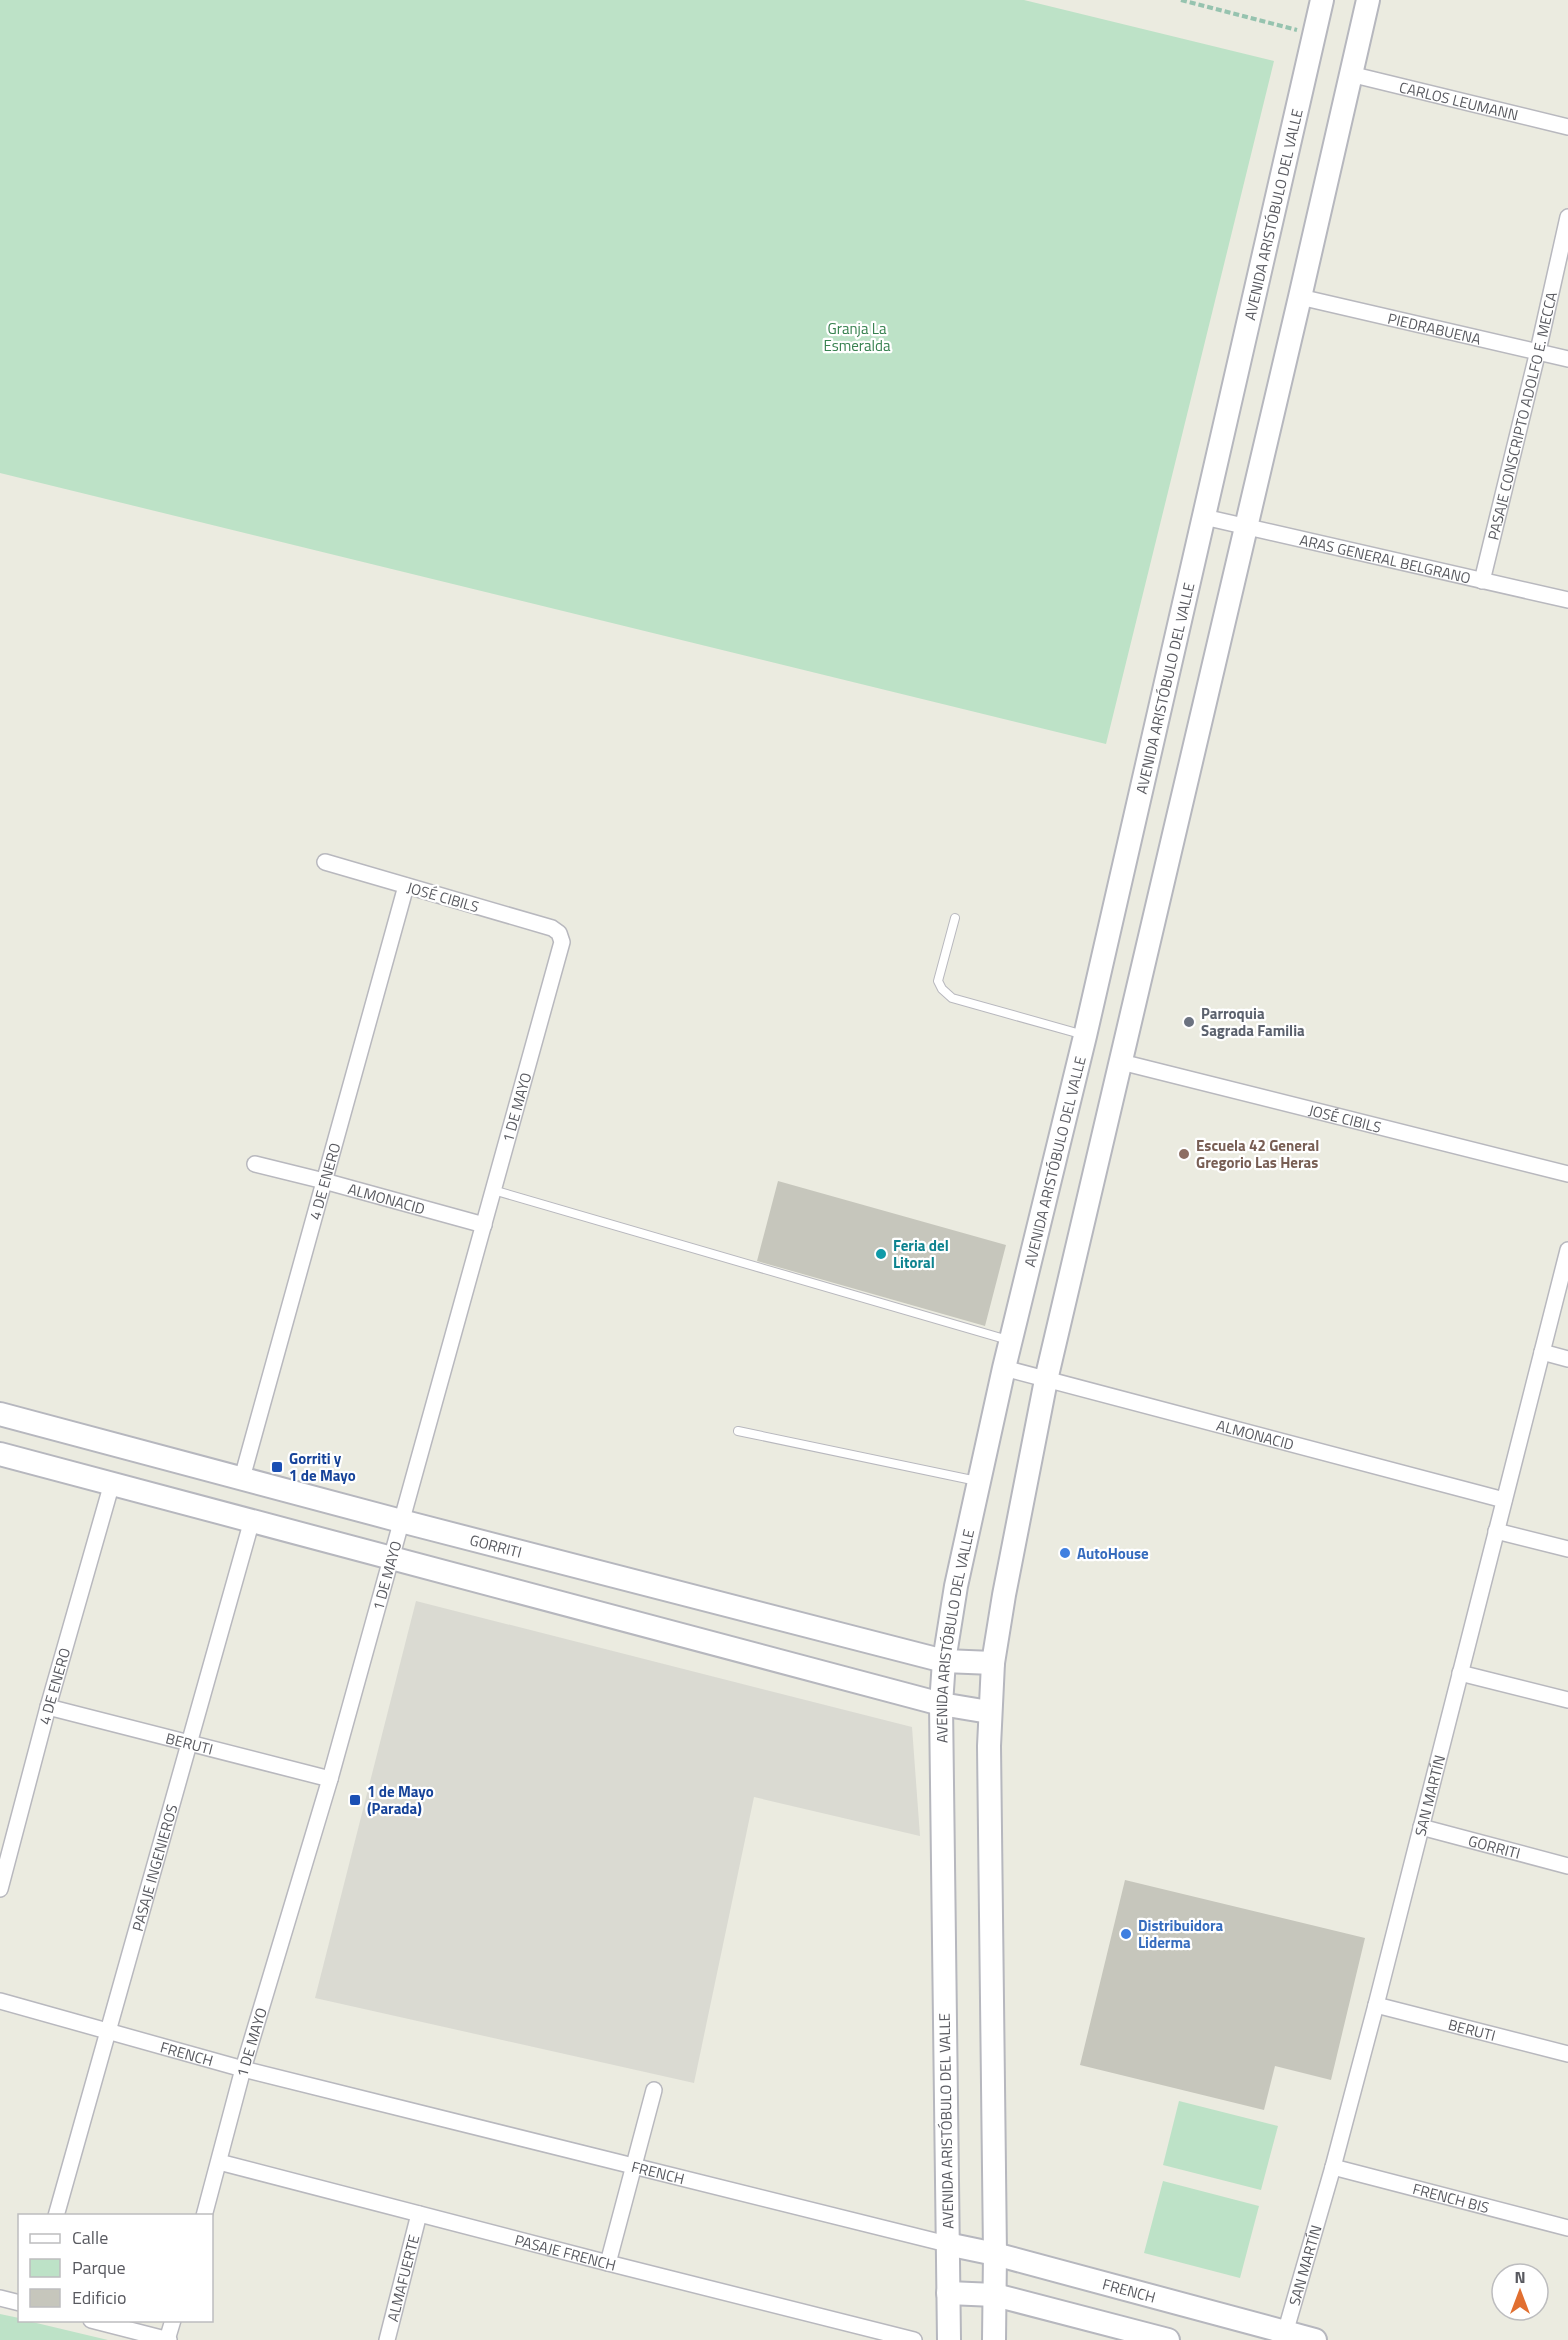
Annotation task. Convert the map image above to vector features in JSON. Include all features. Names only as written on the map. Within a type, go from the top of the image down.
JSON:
[{"type":"main road","name":"AVENIDA ARISTÓBULO DEL VALLE","points":[[949,2340],[941,1704],[944,1661],[956,1586],[1004,1368],[1085,1035],[1322,0]]},
{"type":"main road","points":[[994,2340],[990,1712],[993,1663],[1046,1380],[1368,0]]},
{"type":"main road","name":"GORRITI","points":[[0,1414],[400,1521],[944,1661],[993,1663]]},
{"type":"main road","points":[[0,1454],[941,1704],[990,1712]]},
{"type":"main road","name":"FRENCH","points":[[947,2244],[995,2254],[1284,2336],[1315,2340]]},
{"type":"main road","points":[[948,2293],[995,2295],[1168,2340]]},
{"type":"street","name":"CARLOS LEUMANN","points":[[1350,74],[1568,127]]},
{"type":"street","name":"PASAJE CONSCRIPTO ADOLFO E. MECCA","points":[[1482,581],[1568,217]]},
{"type":"street","name":"PIEDRABUENA","points":[[1300,297],[1568,359]]},
{"type":"street","name":"ARAS GENERAL BELGRANO","points":[[1204,517],[1568,600]]},
{"type":"street","name":"JOSÉ CIBILS","points":[[325,862],[552,928],[559,933]]},
{"type":"street","name":"4 DE ENERO","points":[[242,1478],[406,886]]},
{"type":"street","name":"1 DE MAYO","points":[[205,2214],[243,2069],[330,1779],[400,1521],[494,1191],[562,942],[559,933]]},
{"type":"street","name":"JOSÉ CIBILS","points":[[1121,1062],[1568,1174]]},
{"type":"street","name":"ALMONACID","points":[[255,1164],[484,1225]]},
{"type":"street","name":"SAN MARTÍN","points":[[1284,2336],[1333,2167],[1376,2005],[1568,1250]]},
{"type":"street","points":[[1542,1352],[1568,1359]]},
{"type":"street","name":"ALMONACID","points":[[1004,1368],[1504,1500]]},
{"type":"street","name":"4 DE ENERO","points":[[0,1889],[48,1707],[112,1483]]},
{"type":"street","name":"PASAJE INGENIEROS","points":[[57,2214],[252,1520]]},
{"type":"street","points":[[1497,1531],[1568,1549]]},
{"type":"street","points":[[1460,1672],[1568,1700]]},
{"type":"street","name":"BERUTI","points":[[48,1707],[330,1779]]},
{"type":"street","name":"GORRITI","points":[[1421,1827],[1568,1866]]},
{"type":"street","name":"FRENCH","points":[[0,2001],[243,2069],[947,2244]]},
{"type":"street","name":"BERUTI","points":[[1376,2005],[1568,2054]]},
{"type":"street","points":[[608,2263],[654,2090]]},
{"type":"street","name":"PASAJE FRENCH","points":[[219,2162],[914,2340]]},
{"type":"street","name":"FRENCH BIS","points":[[1333,2167],[1568,2228]]},
{"type":"street","name":"ALMAFUERTE","points":[[387,2340],[419,2214]]},
{"type":"street","points":[[0,2298],[18,2302]]},
{"type":"street","points":[[99,2322],[168,2340],[172,2322]]},
{"type":"lane","points":[[955,918],[938,981],[942,989],[952,998],[1085,1035]]},
{"type":"lane","points":[[494,1191],[1011,1341]]},
{"type":"lane","points":[[738,1431],[979,1481]]},
{"type":"path","points":[[1181,0],[1314,34]]},
{"type":"shaded area","points":[[416,1601],[912,1727],[920,1836],[754,1797],[694,2083],[315,1998]]},
{"type":"green space","name":"Granja La Esmeralda","points":[[0,0],[1024,0],[1274,61],[1106,744],[0,473]]},
{"type":"green space","points":[[1179,2101],[1278,2126],[1261,2190],[1163,2165]]},
{"type":"green space","points":[[1163,2181],[1259,2206],[1240,2278],[1144,2253]]},
{"type":"green space","points":[[0,2314],[18,2318],[18,2322],[32,2322],[108,2340],[0,2340]]},
{"type":"building","name":"Feria del Litoral","points":[[778,1181],[1006,1245],[985,1326],[757,1261]]},
{"type":"building","points":[[1125,1880],[1365,1938],[1331,2080],[1275,2066],[1264,2110],[1080,2065]]},
{"type":"place","name":"Parroquia Sagrada Familia","points":[[1189,1022]]},
{"type":"place","name":"Escuela 42 General Gregorio Las Heras","points":[[1184,1154]]},
{"type":"place","name":"Feria del Litoral","points":[[881,1254]]},
{"type":"place","name":"Gorriti y 1 de Mayo","points":[[277,1467]]},
{"type":"place","name":"AutoHouse","points":[[1065,1553]]},
{"type":"place","name":"1 de Mayo (Parada)","points":[[355,1800]]},
{"type":"place","name":"Distribuidora Liderma","points":[[1126,1934]]}]
